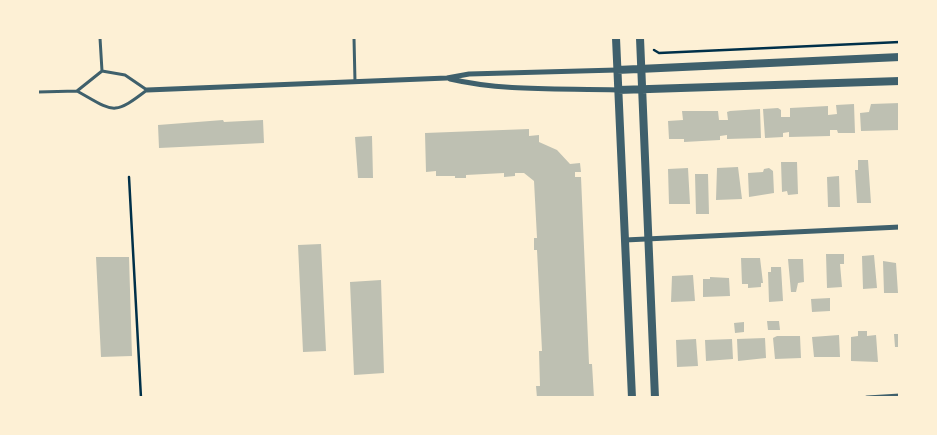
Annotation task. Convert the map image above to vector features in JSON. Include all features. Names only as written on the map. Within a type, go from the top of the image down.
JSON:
[{"type":"street","points":[[616,38],[632,398]]},
{"type":"street","points":[[640,38],[655,398]]},
{"type":"street","points":[[148,90],[448,78],[469,74],[640,70],[900,57]]},
{"type":"street","points":[[448,78],[475,85],[533,90],[642,90],[900,81]]},
{"type":"street","points":[[625,240],[900,227]]},
{"type":"street","points":[[867,398],[900,396]]},
{"type":"lane","points":[[100,38],[102,71]]},
{"type":"lane","points":[[354,38],[355,82]]},
{"type":"lane","points":[[38,92],[77,91],[105,107],[123,108],[148,90],[125,75],[102,71],[77,91]]},
{"type":"path","points":[[654,50],[659,53],[900,42]]},
{"type":"path","points":[[129,177],[141,398]]},
{"type":"building","points":[[900,103],[900,130],[861,131],[860,113],[869,112],[871,104]]},
{"type":"building","points":[[854,104],[855,133],[838,133],[837,130],[830,130],[830,136],[789,137],[789,132],[783,133],[783,137],[765,138],[763,109],[778,108],[781,110],[781,117],[790,117],[790,108],[828,106],[828,115],[837,114],[836,105]]},
{"type":"building","points":[[760,109],[761,138],[727,139],[727,135],[720,136],[720,140],[684,142],[684,139],[669,139],[668,121],[683,120],[682,111],[718,111],[719,120],[728,120],[727,112]]},
{"type":"building","points":[[223,120],[224,122],[263,120],[264,143],[159,148],[158,125]]},
{"type":"building","points":[[529,129],[529,136],[539,135],[539,142],[557,150],[570,164],[580,163],[581,172],[575,172],[575,177],[581,177],[589,364],[592,364],[594,398],[537,398],[536,386],[540,386],[539,351],[542,351],[537,250],[534,250],[534,238],[537,238],[534,181],[524,173],[515,173],[515,176],[504,177],[504,173],[466,175],[466,178],[455,178],[455,176],[436,176],[436,171],[426,172],[425,133]]},
{"type":"building","points":[[372,136],[373,178],[358,178],[355,137]]},
{"type":"building","points":[[858,160],[868,160],[871,203],[857,203],[855,170],[858,170]]},
{"type":"building","points":[[781,162],[797,162],[798,194],[788,195],[787,191],[782,192]]},
{"type":"building","points":[[738,167],[742,199],[716,200],[717,168]]},
{"type":"building","points":[[688,168],[690,204],[669,204],[668,169]]},
{"type":"building","points":[[769,168],[773,171],[774,193],[749,197],[748,173],[763,172],[764,169]]},
{"type":"building","points":[[695,174],[708,174],[709,214],[696,214]]},
{"type":"building","points":[[839,176],[840,207],[828,207],[827,177]]},
{"type":"building","points":[[321,244],[326,351],[303,352],[298,245]]},
{"type":"building","points":[[826,254],[844,254],[844,264],[840,264],[842,287],[827,288]]},
{"type":"building","points":[[874,255],[877,288],[863,289],[862,256]]},
{"type":"building","points":[[96,257],[129,257],[132,356],[101,357]]},
{"type":"building","points":[[741,258],[760,258],[763,283],[761,283],[761,287],[748,288],[748,284],[742,284]]},
{"type":"building","points":[[788,259],[803,259],[804,282],[798,283],[796,292],[791,292]]},
{"type":"building","points":[[883,261],[896,263],[898,293],[884,293]]},
{"type":"building","points":[[771,267],[781,267],[783,301],[769,302],[768,272],[771,272]]},
{"type":"building","points":[[693,275],[695,301],[671,302],[672,276]]},
{"type":"building","points":[[710,277],[729,278],[730,296],[703,297],[703,279],[710,279]]},
{"type":"building","points":[[381,280],[384,373],[354,375],[350,282]]},
{"type":"building","points":[[830,298],[830,311],[812,312],[811,299]]},
{"type":"building","points":[[767,321],[779,321],[780,330],[768,330]]},
{"type":"building","points":[[744,322],[744,332],[735,333],[734,323]]},
{"type":"building","points":[[858,331],[867,331],[867,336],[876,335],[878,362],[851,361],[851,337],[858,336]]},
{"type":"building","points":[[894,334],[900,334],[900,347],[895,347]]},
{"type":"building","points":[[839,335],[840,357],[814,357],[812,337]]},
{"type":"building","points":[[777,336],[800,336],[801,358],[775,359],[773,338]]},
{"type":"building","points":[[765,338],[766,358],[738,361],[737,339]]},
{"type":"building","points":[[696,339],[698,366],[677,367],[676,340]]},
{"type":"building","points":[[732,339],[733,359],[706,361],[705,340]]}]
